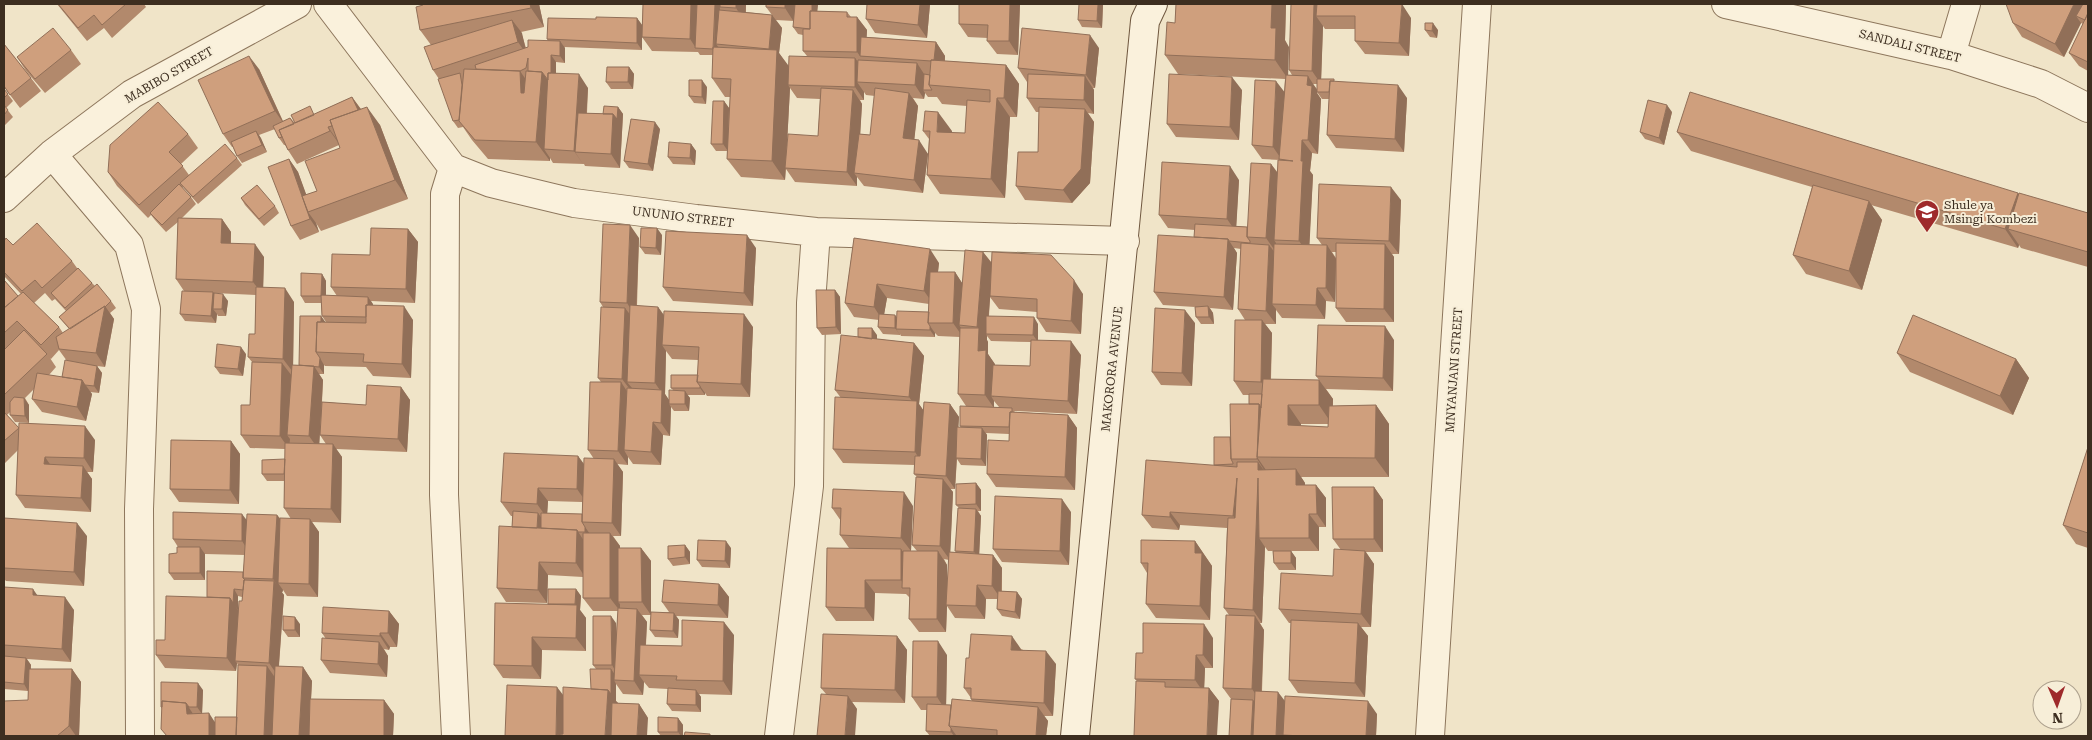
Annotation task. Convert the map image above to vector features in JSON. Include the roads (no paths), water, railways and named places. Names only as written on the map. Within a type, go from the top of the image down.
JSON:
[{"type":"street","name":"MABIBO STREET","points":[[4,198],[52,154],[132,94],[296,4]]},
{"type":"street","points":[[328,4],[453,168],[445,194],[444,495],[456,736]]},
{"type":"street","name":"MAKORORA AVENUE","points":[[1075,736],[1125,241],[1145,21],[1153,4]]},
{"type":"street","name":"MNYANJANI STREET","points":[[1430,736],[1478,4]]},
{"type":"street","name":"SANDALI STREET","points":[[1726,4],[1951,55],[2041,84],[2088,108]]},
{"type":"street","points":[[1951,55],[1966,4]]},
{"type":"street","points":[[52,154],[129,246],[146,309],[138,509],[140,736]]},
{"type":"street","name":"UNUNIO STREET","points":[[453,168],[490,183],[574,203],[696,219],[816,232],[1125,241]]},
{"type":"street","points":[[779,736],[809,486],[811,303],[816,232]]},
{"type":"place","name":"Shule ya Msingi Kombezi","points":[[1927,233]]}]
